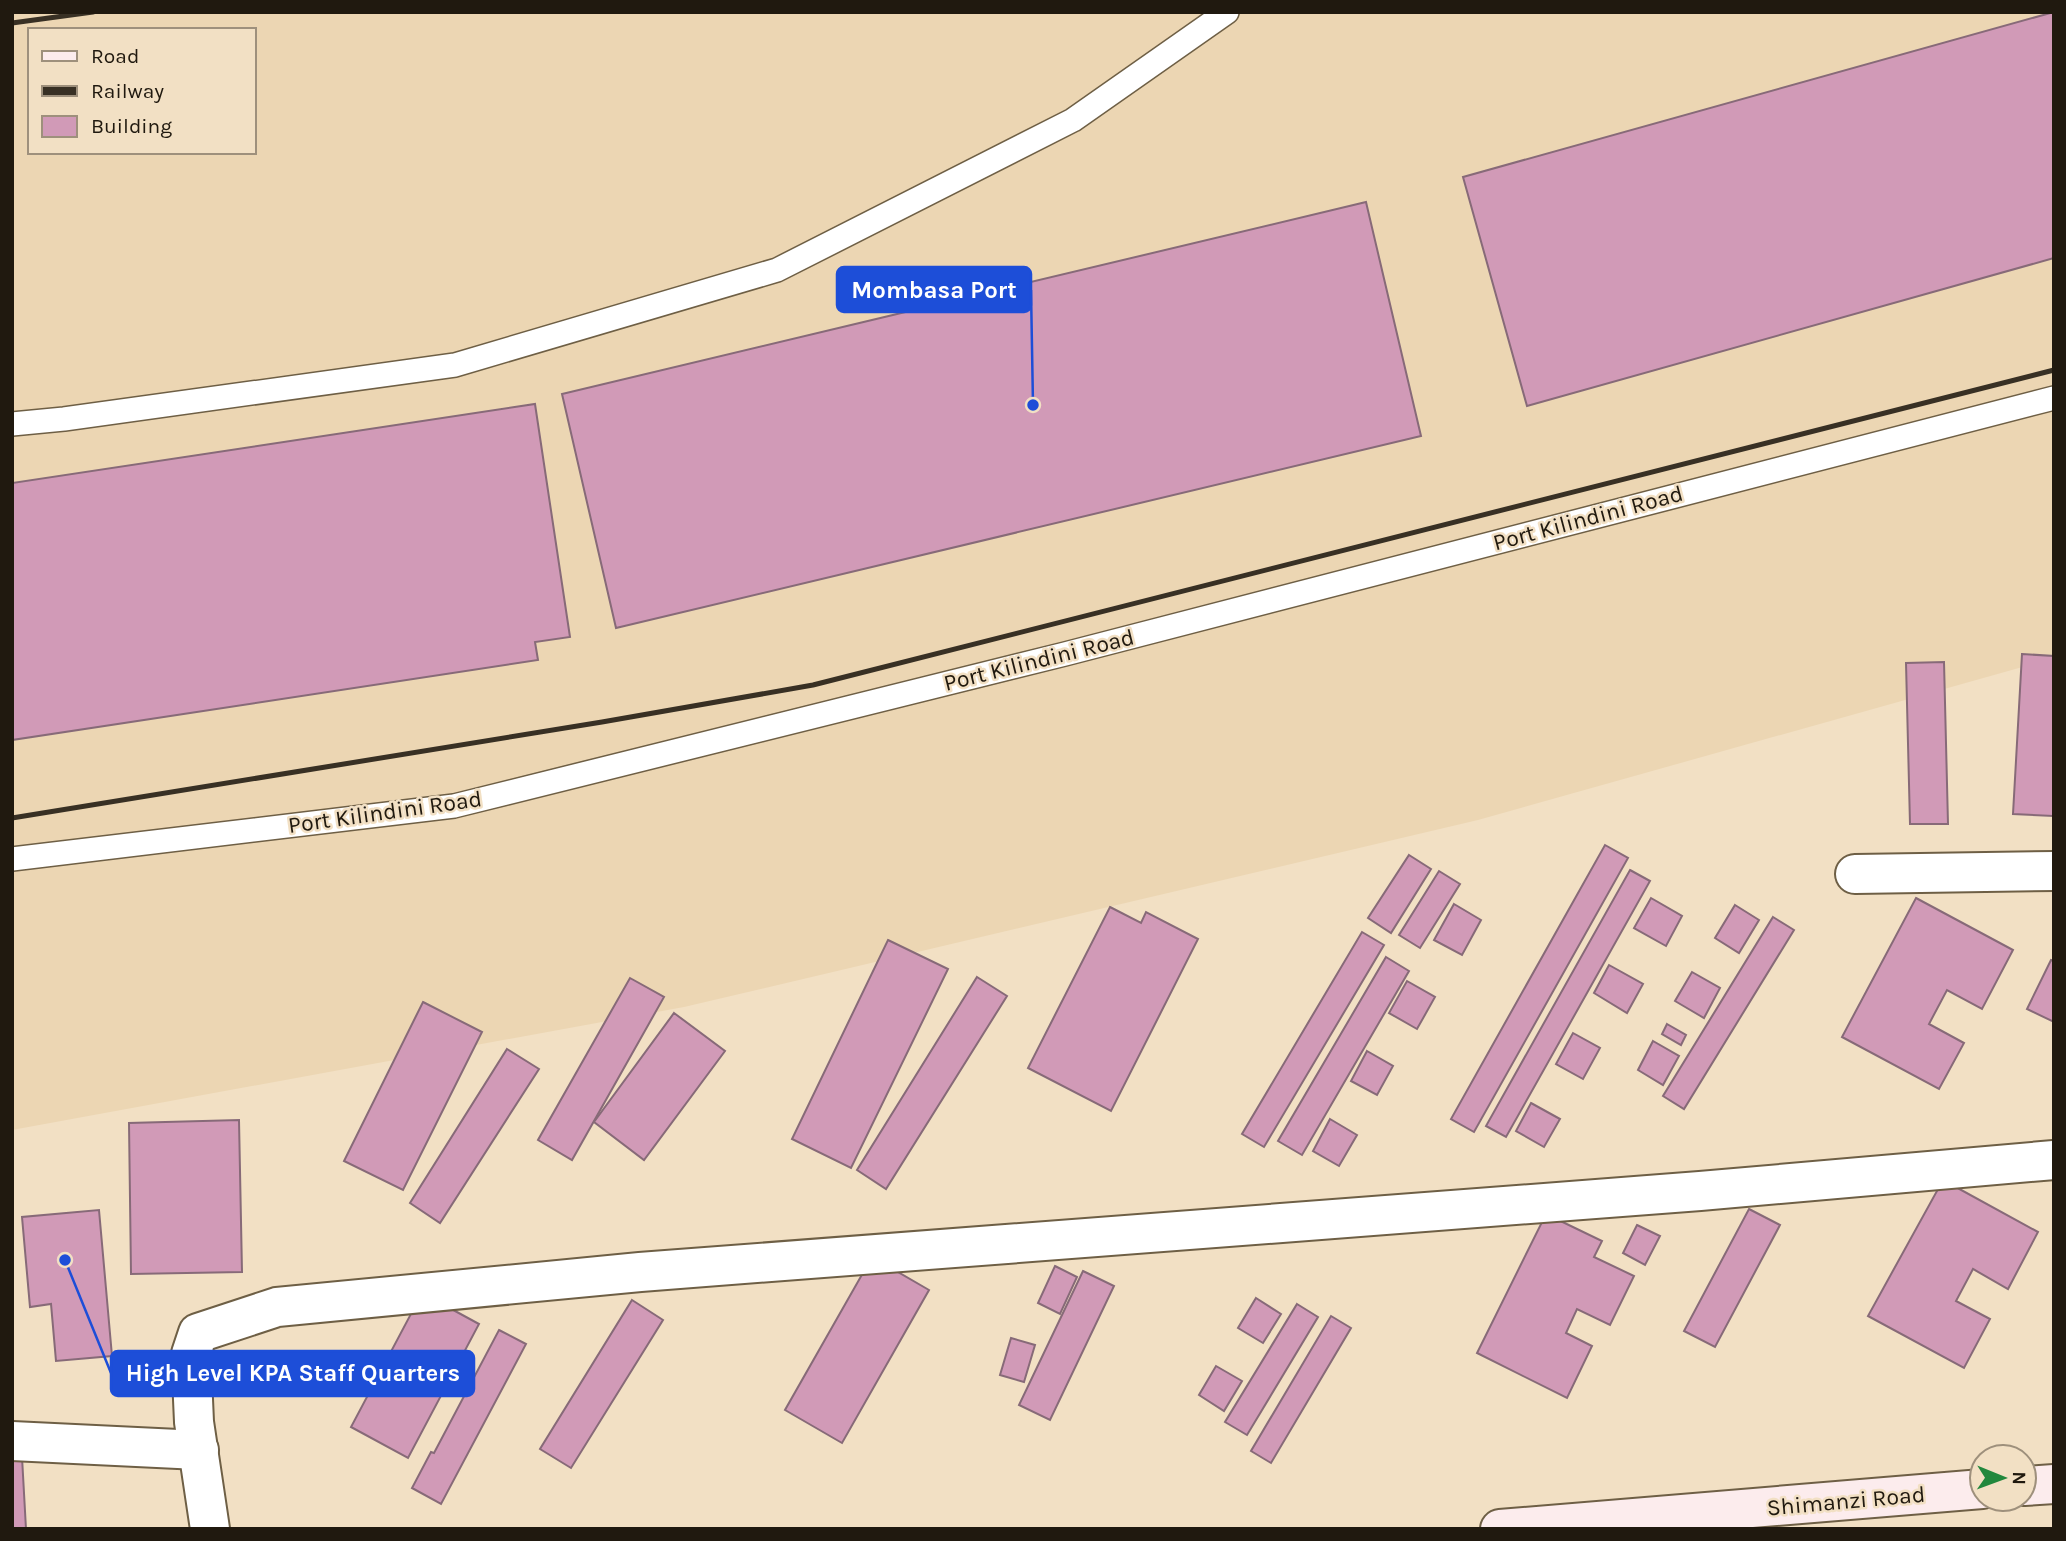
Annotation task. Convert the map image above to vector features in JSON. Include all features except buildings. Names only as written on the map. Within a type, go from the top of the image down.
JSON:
[{"type":"main road","name":"Shimanzi Road","points":[[1500,1529],[1968,1490]]},
{"type":"street","points":[[1855,874],[2054,871]]},
{"type":"street","points":[[210,1529],[194,1422],[191,1354],[198,1333],[277,1307],[640,1272],[1658,1194],[2054,1160]]},
{"type":"street","points":[[12,1441],[199,1450]]},
{"type":"lane","points":[[12,424],[455,365],[777,270],[1073,120],[1227,12]]},
{"type":"lane","name":"Port Kilindini Road","points":[[12,859],[454,806],[1065,654],[2054,398]]},
{"type":"shaded area","points":[[12,12],[2054,12],[2054,658],[1478,820],[684,1007],[12,1130]]},
{"type":"railway","points":[[12,23],[93,12]]},
{"type":"railway","points":[[12,818],[813,685],[2054,370]]},
{"type":"place","name":"Mombasa Port","points":[[1033,405]]},
{"type":"place","name":"High Level KPA Staff Quarters","points":[[65,1260]]}]
